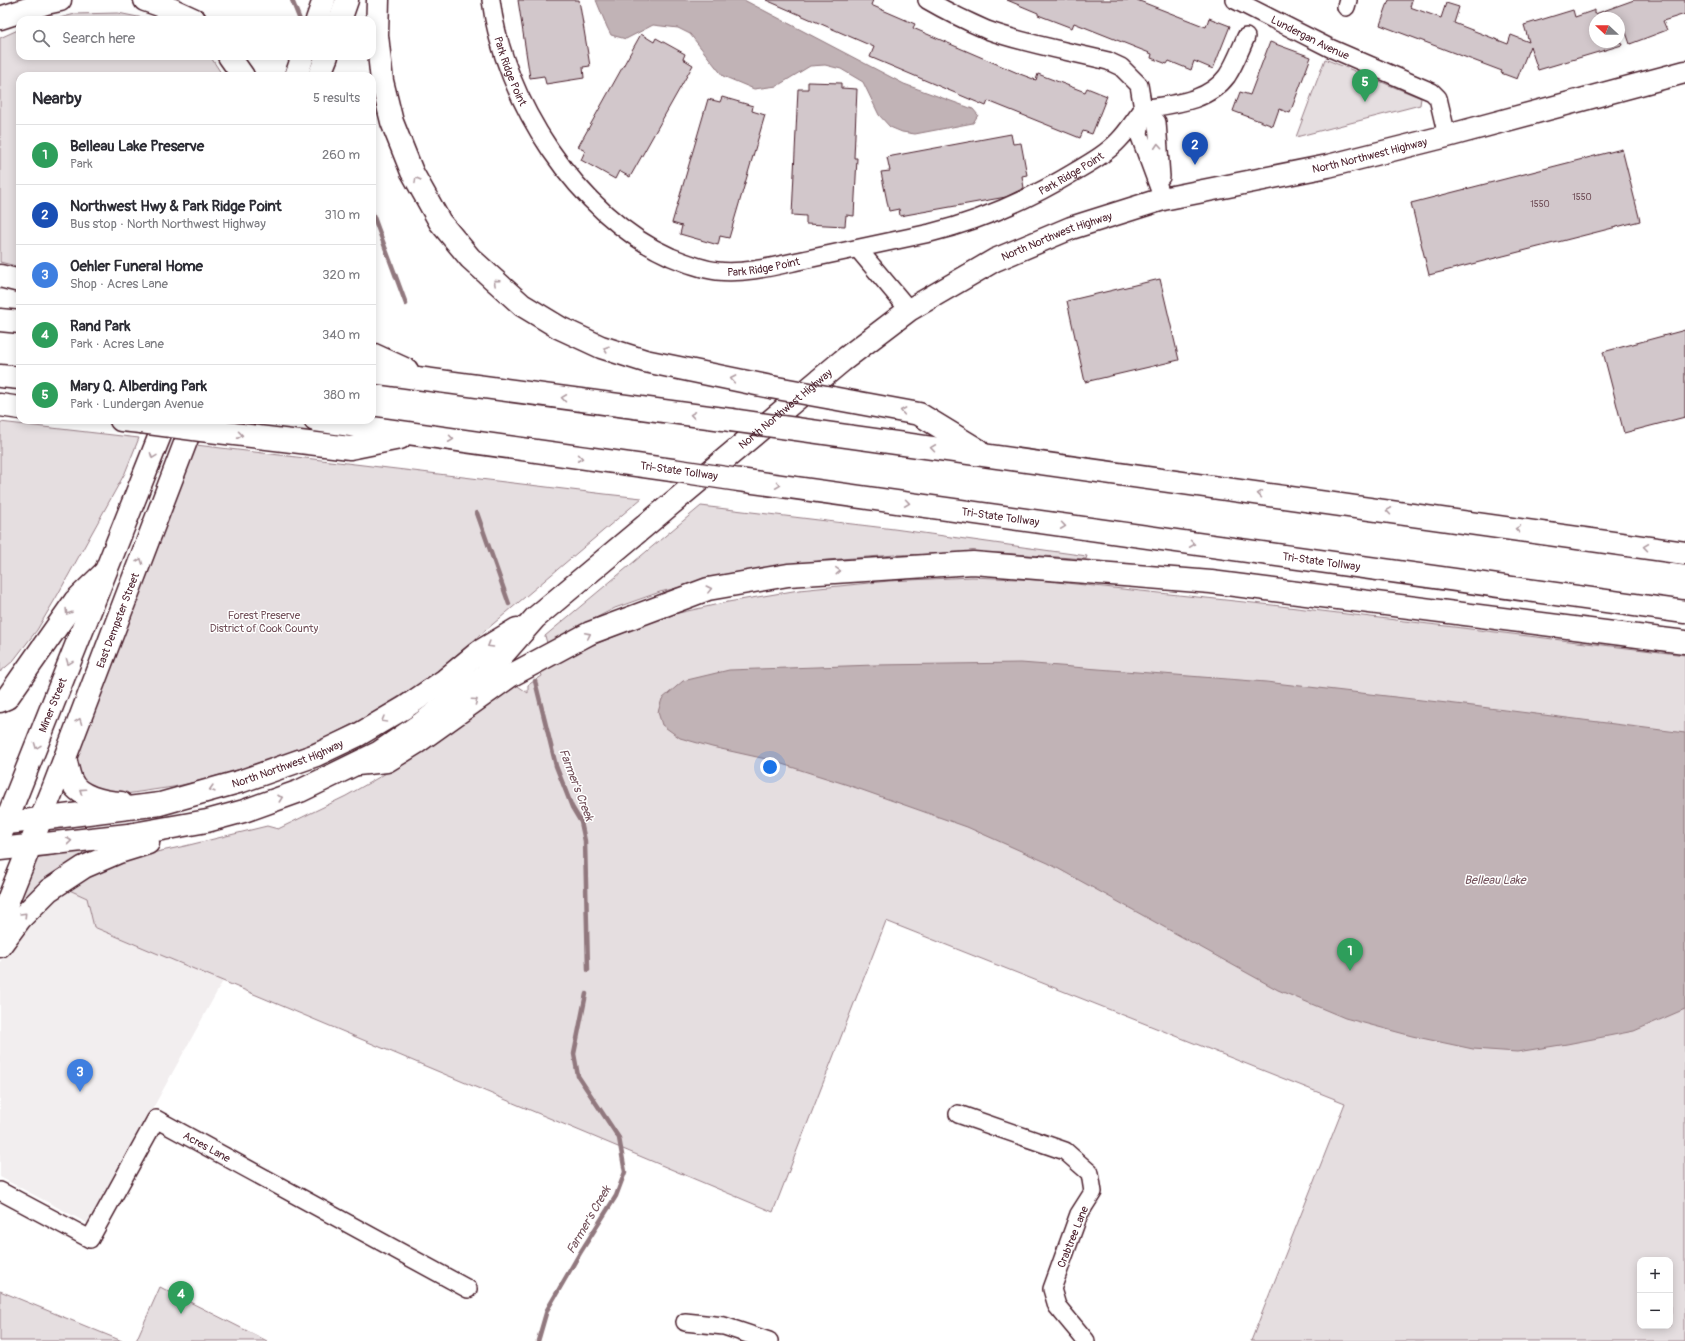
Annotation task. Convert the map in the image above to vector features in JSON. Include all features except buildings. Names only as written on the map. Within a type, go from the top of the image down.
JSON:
[{"type":"main road","points":[[0,18],[60,0]]},
{"type":"main road","points":[[145,0],[186,16]]},
{"type":"main road","points":[[318,16],[324,0]]},
{"type":"main road","points":[[341,16],[347,0]]},
{"type":"main road","points":[[378,0],[376,35],[382,80],[392,122],[412,172],[440,222],[470,258],[522,305],[560,328],[601,347],[645,361],[771,387],[919,414],[986,455]]},
{"type":"main road","points":[[232,60],[240,72]]},
{"type":"main road","points":[[297,72],[302,60]]},
{"type":"main road","name":"North Northwest Highway","points":[[0,849],[128,835],[207,821],[244,811],[300,791],[357,764],[378,752],[422,723],[485,675],[536,618],[842,361],[909,310],[995,260],[1071,228],[1162,199],[1328,166],[1447,136],[1685,72]]},
{"type":"main road","points":[[0,276],[16,280]]},
{"type":"main road","points":[[0,320],[16,322]]},
{"type":"main road","points":[[376,356],[430,380]]},
{"type":"main road","points":[[376,373],[986,455],[1685,553]]},
{"type":"main road","points":[[0,376],[16,378]]},
{"type":"main road","points":[[0,406],[16,408]]},
{"type":"main road","points":[[2,702],[75,601],[104,574],[164,424]]},
{"type":"main road","points":[[181,424],[198,425],[350,448],[417,434]]},
{"type":"main road","name":"Tri-State Tollway","points":[[344,424],[1685,612]]},
{"type":"main road","name":"East Dempster Street","points":[[41,820],[198,425]]},
{"type":"main road","points":[[357,764],[387,761],[416,743],[510,676],[590,634],[708,589],[788,575],[973,562],[1211,582],[1685,642]]},
{"type":"main road","name":"Miner Street","points":[[2,828],[29,766],[104,574]]},
{"type":"main road","name":"North Northwest Highway","points":[[2,828],[41,820],[160,804],[242,780],[316,755],[358,735],[404,708],[446,680],[479,652],[536,618]]},
{"type":"main road","points":[[65,758],[71,781],[78,789],[91,797],[106,802],[160,804]]},
{"type":"main road","points":[[0,946],[20,919],[49,890],[84,867],[119,852],[206,826],[244,811]]},
{"type":"main road","points":[[0,920],[41,820]]},
{"type":"street","name":"Park Ridge Point","points":[[491,0],[498,35],[508,68],[533,123],[559,161],[583,192],[626,232],[656,250],[698,268],[716,271],[750,271],[858,249],[957,226],[982,218],[1041,192],[1091,162],[1118,141],[1144,109]]},
{"type":"street","points":[[927,0],[966,21],[988,30],[1010,37],[1108,61],[1121,67],[1139,85],[1144,109],[1139,134],[1162,199]]},
{"type":"street","name":"Lundergan Avenue","points":[[1235,0],[1330,48],[1432,92],[1438,98],[1447,136]]},
{"type":"street","points":[[1144,109],[1195,99],[1214,89],[1229,72],[1246,37]]},
{"type":"street","points":[[858,249],[909,310]]},
{"type":"street","name":"Crabtree Lane","points":[[958,1114],[1065,1151],[1090,1173],[1093,1192],[1079,1214],[1052,1289],[1057,1306],[1086,1341]]},
{"type":"street","name":"Acres Lane","points":[[0,1191],[90,1239],[156,1119],[468,1289]]},
{"type":"street","points":[[685,1322],[724,1326],[769,1341]]},
{"type":"shaded area","points":[[65,888],[108,907],[94,927],[223,981],[89,1224],[0,1177],[0,962],[25,925]]},
{"type":"green space","points":[[118,13],[133,16],[67,16],[75,14]]},
{"type":"green space","points":[[16,31],[16,60],[213,60],[220,72],[16,72],[16,266],[0,262],[0,38]]},
{"type":"green space","points":[[1325,59],[1421,98],[1420,105],[1296,137]]},
{"type":"green space","points":[[0,422],[139,438],[125,473],[37,630],[13,661],[0,672]]},
{"type":"green space","name":"Forest Preserve District of Cook County","points":[[196,445],[642,498],[428,679],[360,720],[325,738],[241,769],[173,787],[105,796],[83,781],[77,760],[77,751]]},
{"type":"green space","points":[[701,506],[894,529],[1087,556],[1086,559],[1000,553],[895,555],[826,560],[726,576],[660,592],[615,608],[547,643],[545,636]]},
{"type":"green space","points":[[972,577],[1038,580],[1272,605],[1685,655],[1685,1341],[1251,1341],[1345,1103],[886,921],[773,1212],[94,927],[87,898],[65,888],[128,858],[267,826],[278,829],[346,796],[404,763],[515,684],[528,693],[528,685],[542,676],[539,667],[665,616],[728,602],[799,590],[889,581]]},
{"type":"green space","points":[[95,849],[98,850],[19,903],[18,901],[34,858]]},
{"type":"green space","points":[[160,1287],[267,1341],[136,1341]]},
{"type":"green space","points":[[0,1291],[122,1341],[0,1341]]},
{"type":"water","points":[[596,0],[744,0],[904,84],[973,109],[978,115],[973,123],[915,134],[902,132],[890,127],[879,115],[863,82],[841,69],[825,65],[810,66],[777,86],[754,89],[723,76],[690,34],[678,28],[653,25],[626,39],[611,35]]},
{"type":"water","name":"Belleau Lake","points":[[1021,663],[1266,682],[1685,733],[1685,1009],[1634,1031],[1517,1052],[1473,1049],[1412,1036],[1345,1018],[1278,990],[1048,863],[967,827],[848,785],[766,759],[680,738],[662,725],[658,712],[662,699],[683,681],[729,670],[875,665]]},
{"type":"waterway","name":"Farmer's Creek","points":[[292,0],[298,16]]},
{"type":"waterway","name":"Farmer's Creek","points":[[376,223],[406,304]]},
{"type":"waterway","name":"Farmer's Creek","points":[[477,513],[509,604]]},
{"type":"waterway","name":"Farmer's Creek","points":[[535,681],[556,766],[572,807],[581,822],[585,841],[588,970]]},
{"type":"waterway","name":"Farmer's Creek","points":[[538,1341],[547,1310],[580,1253],[616,1196],[625,1172],[619,1138],[578,1076],[574,1054],[586,994]]},
{"type":"place","name":"Mary Q. Alberding Park","points":[[1365,102]]},
{"type":"place","name":"Northwest Hwy & Park Ridge Point","points":[[1195,165]]},
{"type":"place","name":"Belleau Lake Preserve","points":[[1350,971]]},
{"type":"place","name":"Oehler Funeral Home","points":[[80,1092]]},
{"type":"place","name":"Rand Park","points":[[181,1314]]}]
